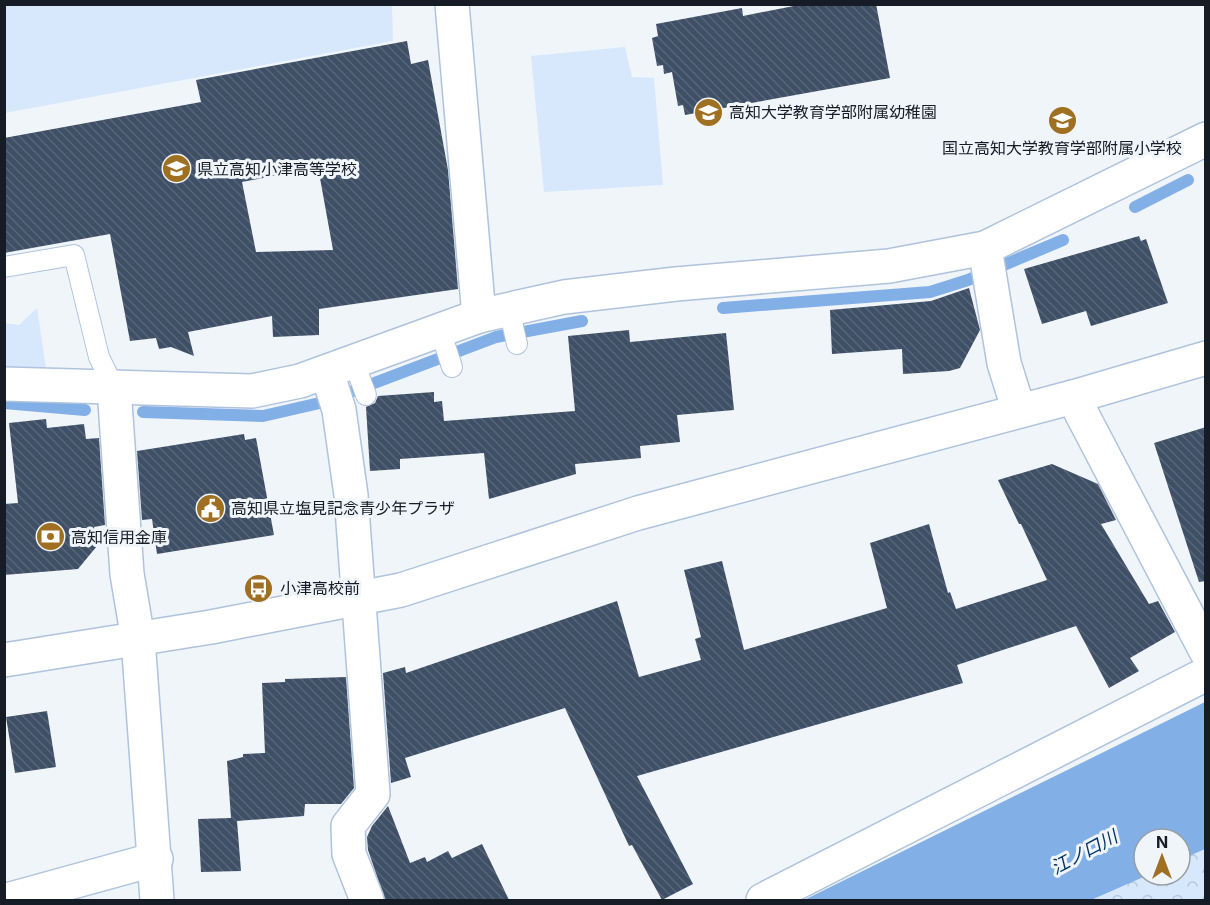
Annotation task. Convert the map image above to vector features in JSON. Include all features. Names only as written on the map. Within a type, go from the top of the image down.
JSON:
[{"type":"street","points":[[452,4],[500,317]]},
{"type":"street","points":[[4,384],[252,391],[300,381],[346,384],[443,338],[564,297],[676,284],[889,266],[985,248],[1206,140]]},
{"type":"street","points":[[985,248],[1004,363],[1019,411]]},
{"type":"street","points":[[4,660],[138,639],[401,590],[638,513],[1073,397],[1206,358]]},
{"type":"street","points":[[346,384],[340,454],[347,545],[359,598],[373,794],[348,826],[349,854],[367,900]]},
{"type":"street","points":[[114,388],[127,573],[138,639],[156,858],[157,900]]},
{"type":"street","points":[[1073,397],[1206,651]]},
{"type":"street","points":[[763,900],[1206,674]]},
{"type":"street","points":[[7,900],[156,858]]},
{"type":"lane","points":[[4,267],[74,255],[99,357],[114,388]]},
{"type":"lane","points":[[500,317],[517,344]]},
{"type":"lane","points":[[443,338],[452,367]]},
{"type":"green space","points":[[5,4],[392,5],[393,41],[5,113]]},
{"type":"green space","points":[[625,47],[632,77],[654,78],[663,185],[544,192],[531,56]]},
{"type":"green space","points":[[37,308],[46,368],[5,367],[5,323],[19,325]]},
{"type":"green space","points":[[1205,834],[1205,900],[1057,900],[1132,878],[1132,887],[1192,887],[1192,842]]},
{"type":"water","name":"江ノ口川","points":[[1205,702],[1205,849],[1192,855],[1192,827],[1132,827],[1132,882],[1091,900],[804,900]]},
{"type":"building","points":[[804,4],[876,4],[890,78],[685,115],[683,105],[678,106],[672,72],[664,74],[663,65],[657,66],[652,38],[658,36],[656,24],[742,8],[743,16]]},
{"type":"building","points":[[407,41],[411,64],[428,60],[448,170],[458,289],[319,309],[319,335],[273,337],[272,316],[188,332],[194,356],[171,347],[159,349],[156,338],[130,341],[110,234],[4,253],[4,138],[201,102],[196,80]],"holes":[[[318,167],[333,250],[256,252],[242,182]]]},
{"type":"building","points":[[1139,236],[1141,241],[1146,239],[1168,303],[1091,326],[1086,311],[1042,324],[1024,269]]},
{"type":"building","points":[[969,288],[980,330],[960,368],[949,371],[903,374],[902,349],[832,354],[830,310],[931,301]]},
{"type":"building","points":[[629,330],[630,342],[726,333],[734,410],[677,415],[680,442],[640,446],[641,458],[575,464],[576,474],[489,499],[484,453],[400,459],[400,469],[370,471],[366,407],[375,403],[378,396],[434,392],[434,402],[442,401],[444,421],[575,411],[568,336]]},
{"type":"building","points":[[46,419],[47,428],[84,424],[86,439],[99,438],[105,525],[94,527],[97,546],[78,569],[4,575],[4,504],[18,503],[9,423]]},
{"type":"building","points":[[1206,427],[1206,581],[1199,582],[1154,443]]},
{"type":"building","name":"高知県立塩見記念青少年プラザ","points":[[244,434],[245,440],[256,438],[274,535],[157,554],[152,519],[142,520],[137,451]]},
{"type":"building","points":[[1052,464],[1098,484],[1116,520],[1101,524],[1149,604],[1158,601],[1175,632],[1130,658],[1139,671],[1109,688],[1076,626],[957,665],[963,683],[637,776],[693,884],[662,900],[632,845],[629,846],[565,708],[405,758],[411,777],[391,783],[383,673],[405,667],[406,673],[617,601],[639,677],[701,660],[695,639],[701,637],[684,570],[722,561],[744,650],[887,608],[870,543],[929,524],[948,593],[950,592],[956,609],[1047,580],[998,480]]},
{"type":"building","points":[[346,677],[354,788],[341,804],[305,804],[304,816],[237,821],[241,871],[201,872],[198,819],[231,818],[227,761],[243,757],[243,754],[265,753],[262,683],[285,682],[285,679]]},
{"type":"building","points":[[47,711],[56,767],[15,773],[6,717]]},
{"type":"building","points":[[388,806],[410,863],[425,857],[427,862],[448,851],[452,858],[482,844],[509,900],[385,900],[368,850],[367,837],[372,826]]},
{"type":"waterway","points":[[1135,207],[1188,180]]},
{"type":"waterway","points":[[723,308],[930,292],[968,280],[1063,240]]},
{"type":"waterway","points":[[143,412],[263,416],[324,402],[496,337],[582,321]]},
{"type":"waterway","points":[[4,403],[85,410]]},
{"type":"place","name":"高知大学教育学部附属幼稚園","points":[[708,112]]},
{"type":"place","name":"国立高知大学教育学部附属小学校","points":[[1062,120]]},
{"type":"place","name":"県立高知小津高等学校","points":[[176,169]]},
{"type":"place","name":"高知県立塩見記念青少年プラザ","points":[[210,508]]},
{"type":"place","name":"高知信用金庫","points":[[50,537]]},
{"type":"place","name":"小津高校前","points":[[259,588]]}]
